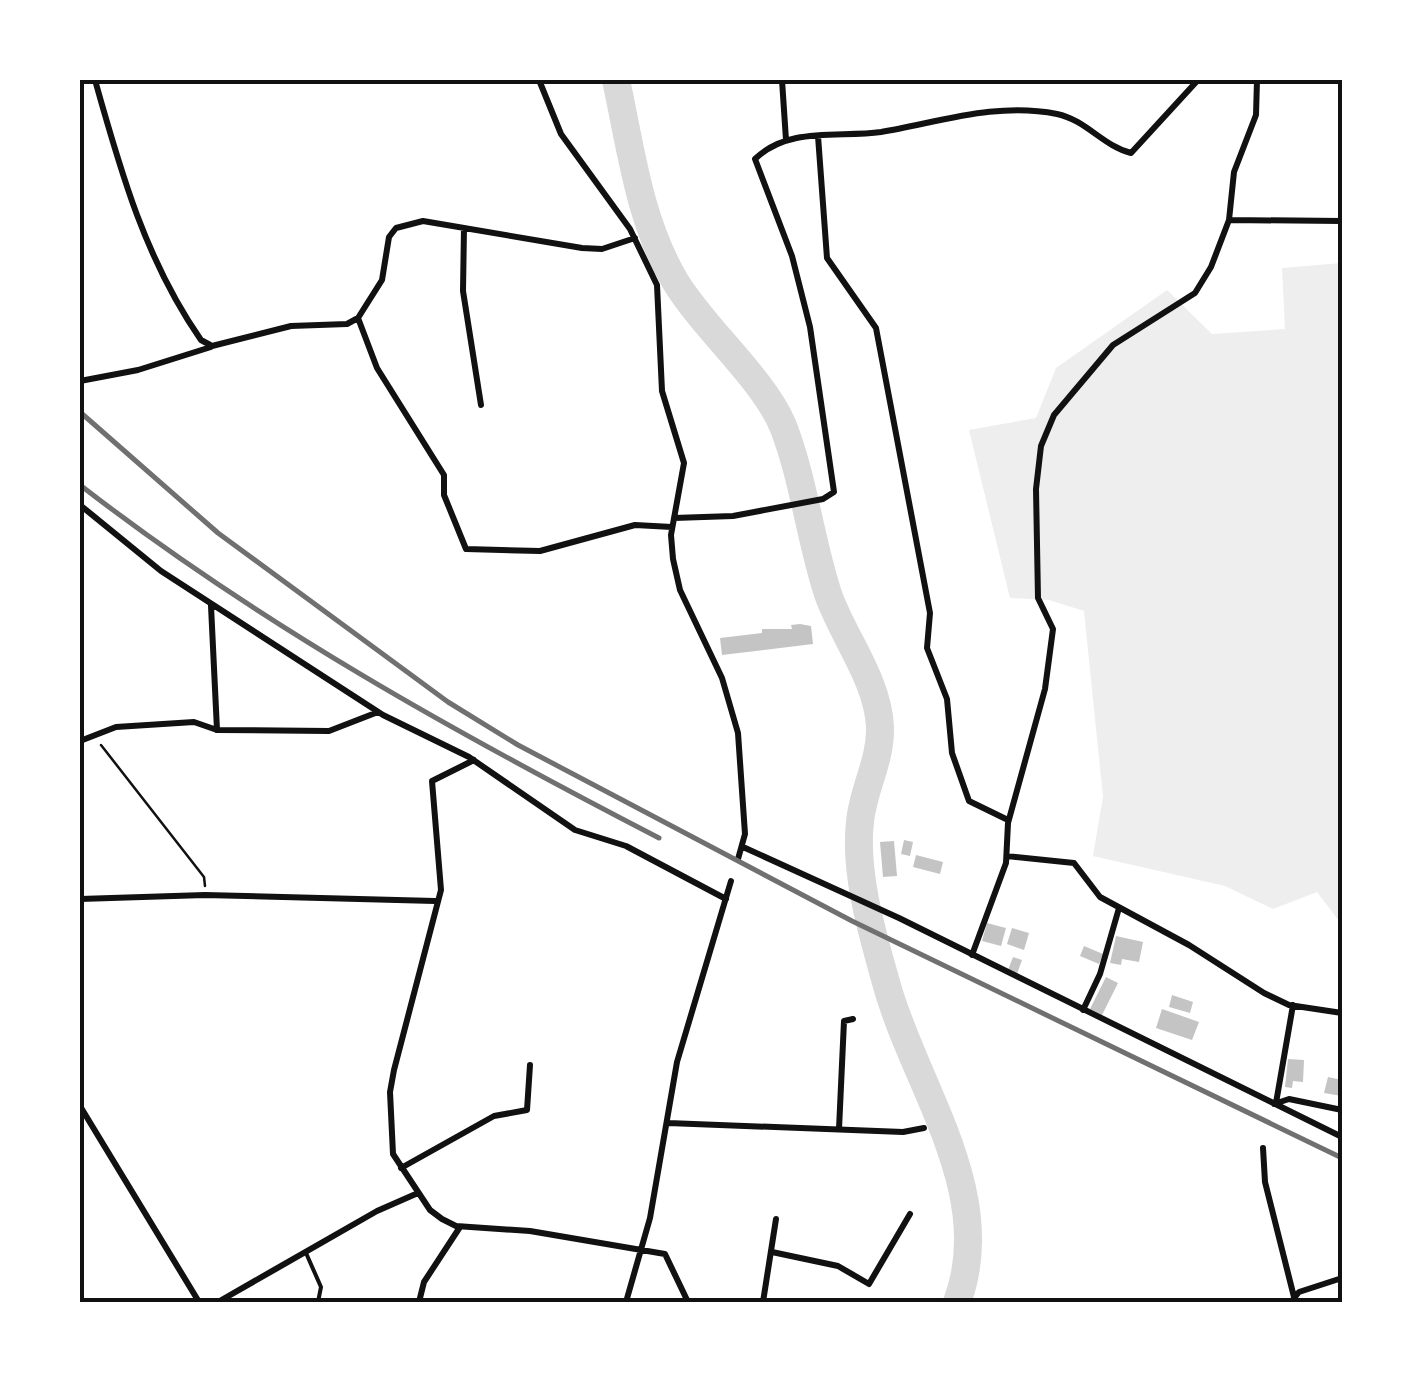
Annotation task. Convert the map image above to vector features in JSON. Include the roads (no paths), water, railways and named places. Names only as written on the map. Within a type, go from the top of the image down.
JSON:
[{"type":"street","points":[[95,80],[122,175],[156,268],[194,329],[212,346]]},
{"type":"street","points":[[488,80],[502,80]]},
{"type":"street","points":[[539,80],[573,154],[635,238],[657,285],[662,391],[684,463],[673,522],[680,590],[722,678],[738,734],[743,847],[738,859]]},
{"type":"street","points":[[782,80],[786,140]]},
{"type":"street","points":[[358,318],[377,368],[444,475],[444,495],[466,549],[540,551],[635,525],[733,516],[823,499],[834,492],[810,326],[792,256],[755,158],[786,140],[879,132],[944,116],[1023,112],[1078,120],[1119,150],[1131,153],[1198,80]]},
{"type":"street","points":[[972,955],[1007,856],[1008,820],[1045,689],[1053,629],[1038,598],[1036,489],[1041,446],[1054,415],[1113,345],[1194,294],[1229,220],[1234,172],[1256,116],[1257,80]]},
{"type":"street","points":[[818,136],[828,258],[876,328],[891,392],[905,500],[930,613],[928,648],[948,698],[952,753],[969,801],[1008,820]]},
{"type":"street","points":[[1229,220],[1342,221]]},
{"type":"street","points":[[80,381],[138,370],[291,326],[347,324],[358,318],[382,280],[389,237],[396,228],[423,221],[582,248],[602,249],[635,238]]},
{"type":"street","points":[[464,228],[463,291],[482,405]]},
{"type":"street","points":[[80,504],[161,572],[378,712],[474,760],[575,830],[626,846],[726,899]]},
{"type":"street","points":[[211,606],[218,730]]},
{"type":"street","points":[[80,740],[116,727],[194,722],[218,730],[329,731],[378,712]]},
{"type":"street","points":[[474,760],[432,781],[441,890],[435,901],[390,1092],[390,1136],[401,1168],[442,1219],[461,1226],[641,1247],[665,1254],[688,1302]]},
{"type":"street","points":[[743,847],[900,918],[1342,1136]]},
{"type":"street","points":[[1007,856],[1074,863],[1100,897],[1264,993],[1293,1006],[1342,1013]]},
{"type":"street","points":[[626,1302],[668,1123],[677,1062],[731,881]]},
{"type":"street","points":[[80,899],[205,896],[435,901]]},
{"type":"street","points":[[1084,1010],[1100,974],[1119,908]]},
{"type":"street","points":[[1275,1104],[1293,1006]]},
{"type":"street","points":[[839,1129],[844,1021],[853,1019]]},
{"type":"street","points":[[401,1168],[494,1116],[527,1110],[530,1065]]},
{"type":"street","points":[[1275,1104],[1289,1099],[1342,1110]]},
{"type":"street","points":[[80,1106],[199,1302]]},
{"type":"street","points":[[668,1123],[903,1132],[924,1128]]},
{"type":"street","points":[[1262,1148],[1265,1182],[1293,1299],[1342,1278]]},
{"type":"street","points":[[218,1302],[377,1211],[418,1193]]},
{"type":"street","points":[[772,1252],[838,1266],[869,1284],[910,1214]]},
{"type":"street","points":[[763,1302],[776,1219]]},
{"type":"street","points":[[420,1302],[424,1282],[461,1226]]},
{"type":"lane","points":[[306,1254],[321,1287],[318,1302]]},
{"type":"waterway","points":[[616,80],[638,184],[663,258],[687,299],[762,390],[783,426],[828,594],[873,692],[880,739],[860,822],[862,884],[887,986],[960,1181],[967,1221],[967,1262],[957,1302]]},
{"type":"railway","points":[[80,412],[218,533],[448,702],[518,745],[852,921],[1342,1158]]},
{"type":"railway","points":[[80,485],[218,584],[361,675],[659,838]]}]
